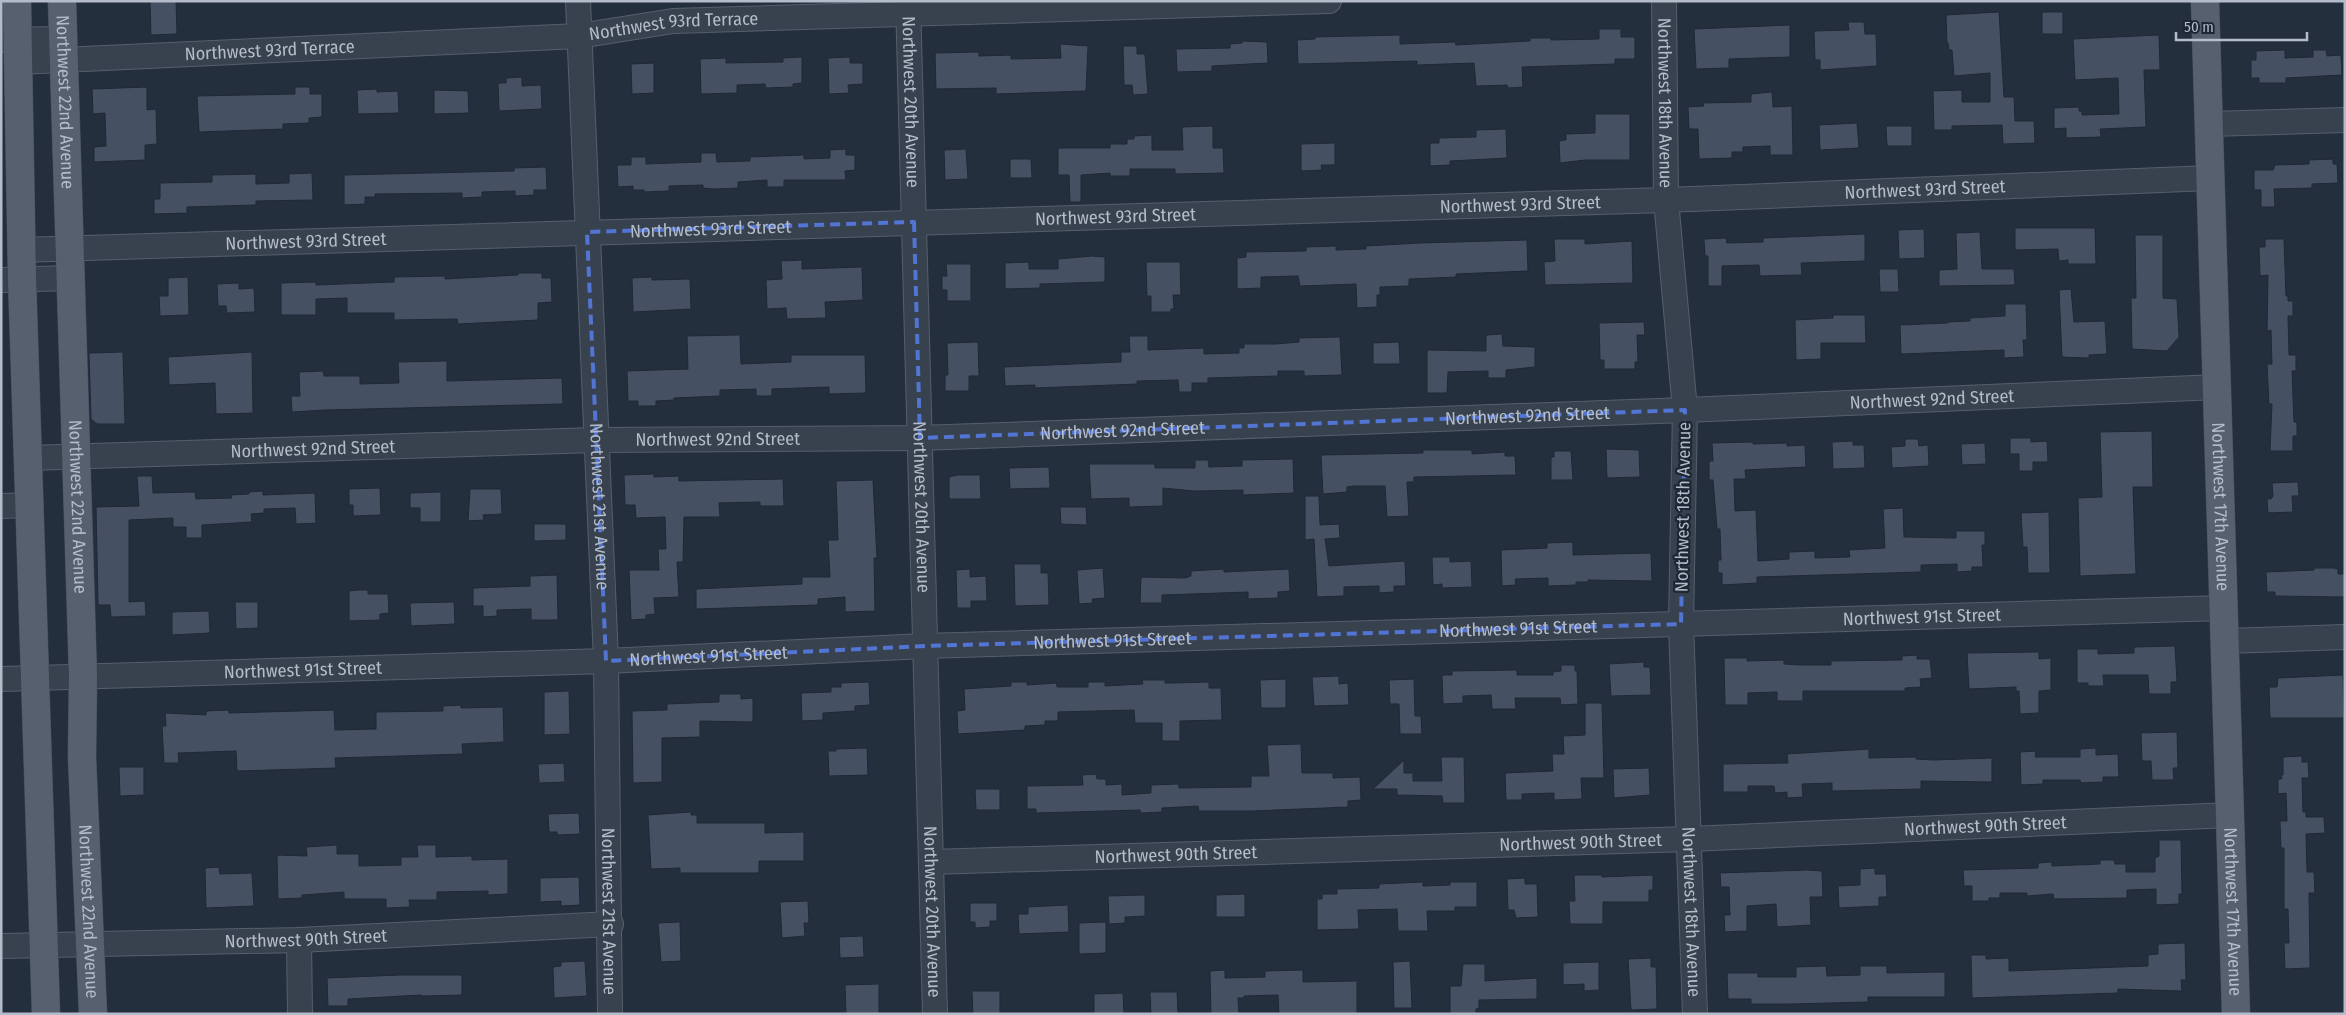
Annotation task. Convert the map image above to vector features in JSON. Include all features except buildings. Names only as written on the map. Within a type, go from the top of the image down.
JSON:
[{"type":"main road","points":[[17,1],[13,47],[21,250],[12,279],[29,458],[34,678],[46,1014]]},
{"type":"main road","name":"Northwest 22nd Avenue","points":[[62,1],[83,676],[82,756],[93,1014]]},
{"type":"main road","name":"Northwest 17th Avenue","points":[[2205,1],[2236,1014]]},
{"type":"street","name":"Northwest 21st Avenue","points":[[578,1],[595,440],[606,661],[611,924],[610,1014]]},
{"type":"street","name":"Northwest 93rd Terrace","points":[[13,47],[64,49],[579,36],[673,21],[908,8],[1329,1]]},
{"type":"street","name":"Northwest 18th Avenue","points":[[1664,1],[1666,200],[1685,410],[1681,624],[1695,1014]]},
{"type":"street","name":"Northwest 20th Avenue","points":[[908,8],[935,1014]]},
{"type":"street","points":[[2209,124],[2345,120]]},
{"type":"street","name":"Northwest 93rd Street","points":[[21,250],[1666,200],[2210,178]]},
{"type":"street","points":[[12,279],[71,278]]},
{"type":"street","name":"Northwest 92nd Street","points":[[29,458],[595,440],[920,438],[2217,388]]},
{"type":"street","points":[[1,506],[31,505]]},
{"type":"street","name":"Northwest 91st Street","points":[[1,679],[606,661],[925,646],[2224,608]]},
{"type":"street","points":[[2224,641],[2345,637]]},
{"type":"street","name":"Northwest 90th Street","points":[[931,862],[1690,839],[2230,815]]},
{"type":"street","name":"Northwest 90th Street","points":[[1,946],[299,940],[611,924]]},
{"type":"street","points":[[299,940],[300,1014]]},
{"type":"highlighted area","points":[[914,222],[920,438],[1685,410],[1681,624],[925,646],[606,661],[587,232]]}]
